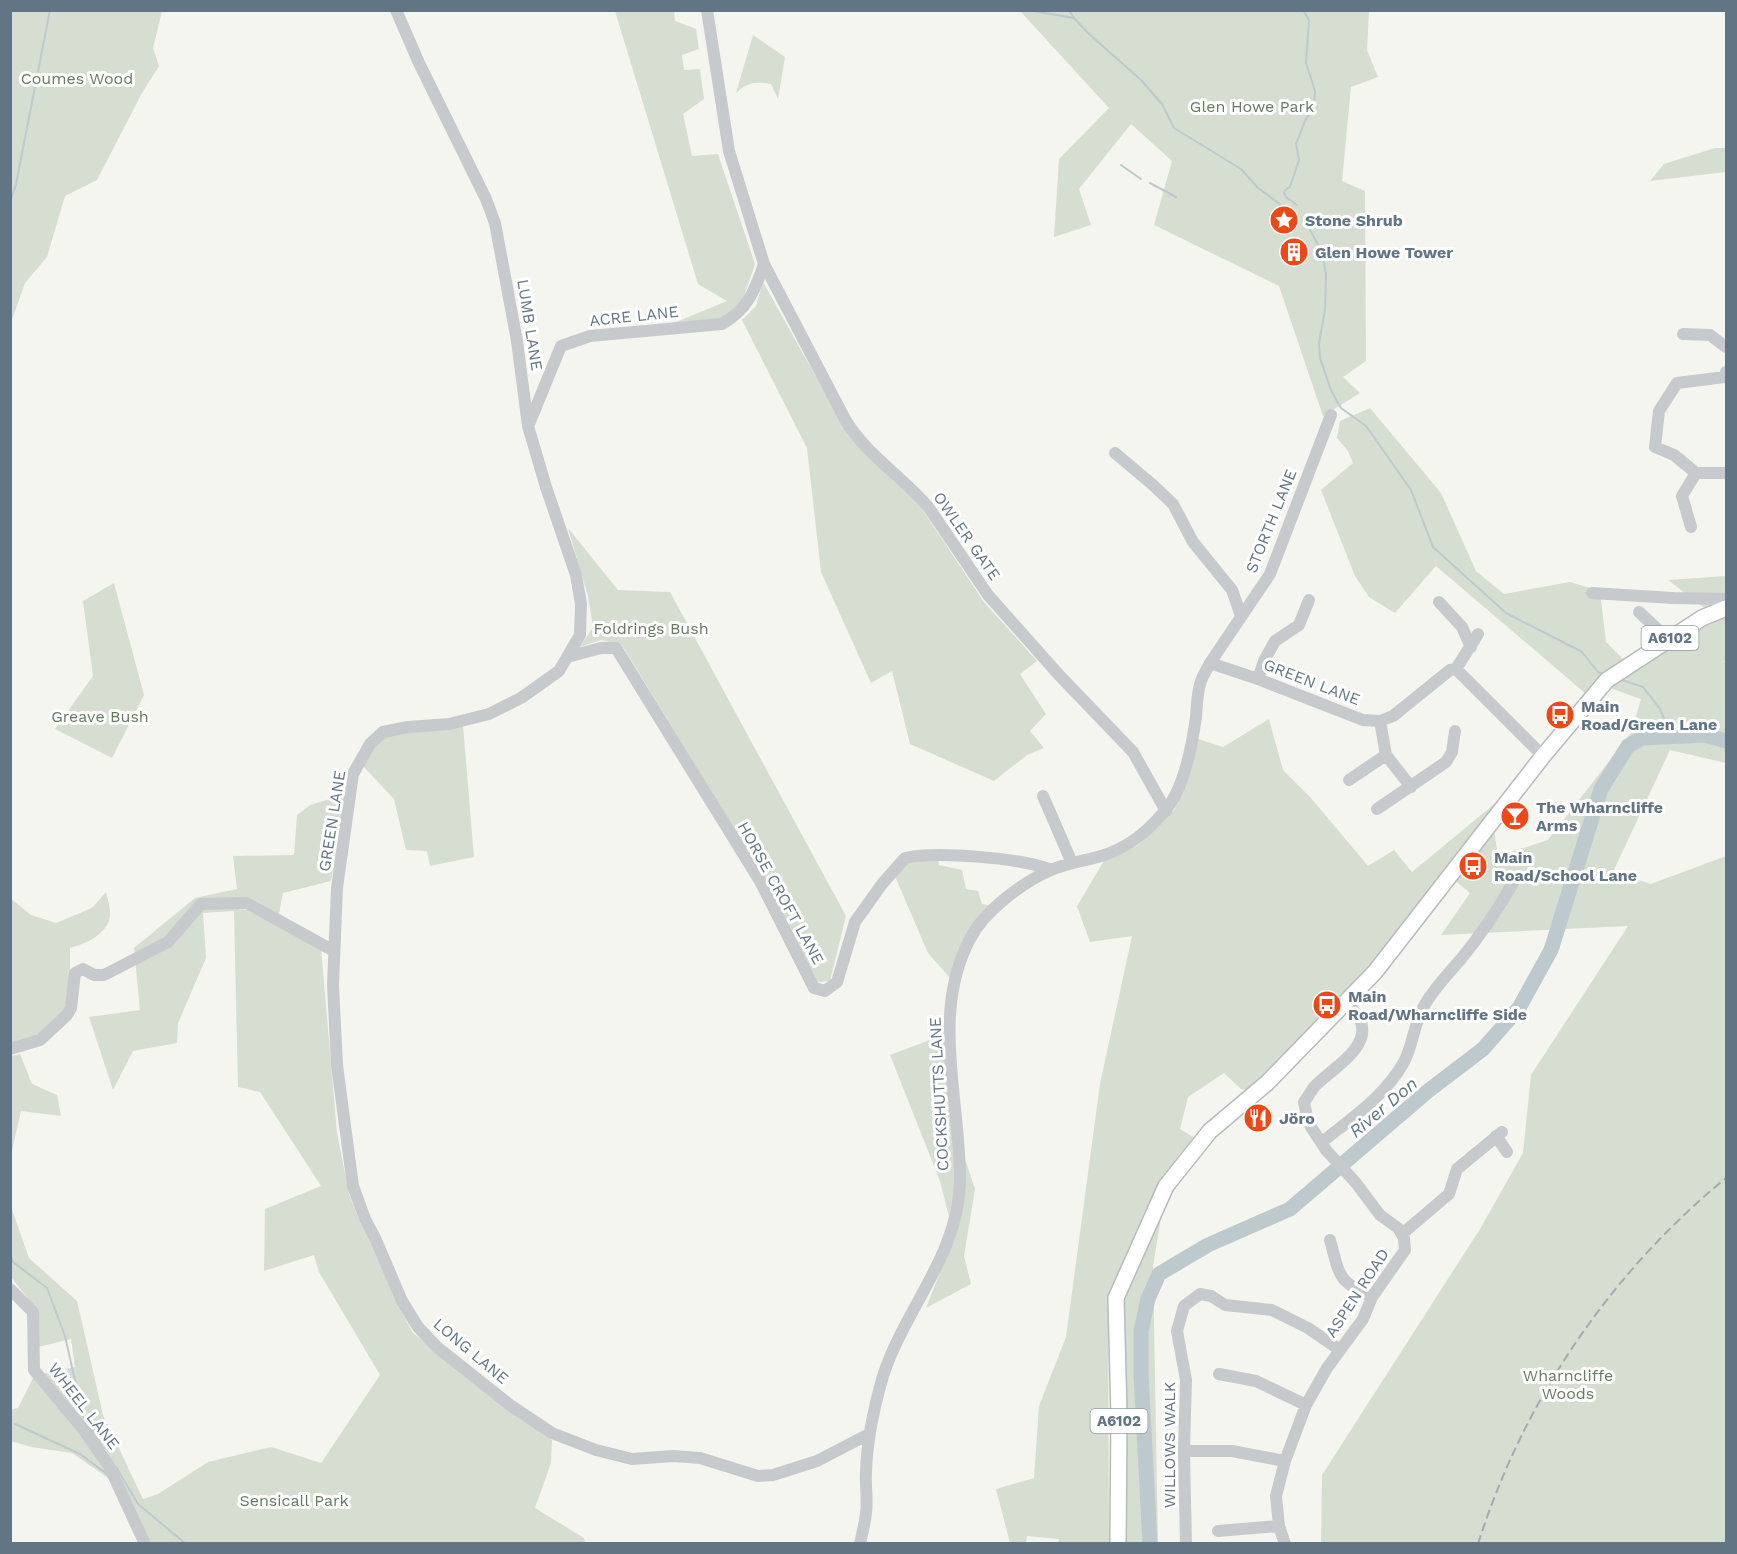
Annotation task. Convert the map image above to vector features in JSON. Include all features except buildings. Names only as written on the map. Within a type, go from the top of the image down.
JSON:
[{"type":"main road","name":"A6102","points":[[1118,1544],[1119,1416],[1116,1298],[1166,1186],[1210,1131],[1267,1083],[1375,972],[1543,756],[1611,677],[1702,618],[1726,608]]},
{"type":"street","name":"LUMB LANE","points":[[396,10],[419,63],[486,199],[495,223],[518,341],[528,426],[576,575],[582,603],[580,635],[567,657]]},
{"type":"street","name":"OWLER GATE","points":[[707,10],[729,151],[764,264],[854,434],[919,496],[988,595],[1059,675],[1133,752],[1166,811]]},
{"type":"street","name":"ACRE LANE","points":[[528,426],[561,346],[590,336],[722,324],[737,316],[748,301],[764,264]]},
{"type":"street","points":[[1683,334],[1710,335],[1726,347]]},
{"type":"street","points":[[1726,372],[1725,377],[1677,383],[1659,411],[1655,447],[1674,455],[1696,473],[1726,473]]},
{"type":"street","name":"STORTH LANE","points":[[1210,663],[1270,574],[1331,416]]},
{"type":"street","points":[[1115,453],[1173,504],[1193,542],[1232,590],[1241,616]]},
{"type":"street","points":[[1691,527],[1682,496],[1696,473]]},
{"type":"street","points":[[1592,593],[1726,599]]},
{"type":"street","points":[[1258,679],[1264,661],[1275,641],[1299,625],[1309,600]]},
{"type":"street","points":[[1439,602],[1462,627],[1471,647]]},
{"type":"street","points":[[1639,612],[1668,639]]},
{"type":"street","points":[[1412,787],[1386,755],[1380,721],[1393,716],[1450,670],[1456,669],[1479,634]]},
{"type":"street","name":"HORSE CROFT LANE","points":[[567,657],[601,648],[616,648],[759,881],[814,988],[825,991],[837,982],[855,922],[882,884],[905,858],[939,855],[979,858],[1037,864],[1051,870]]},
{"type":"street","name":"GREEN LANE","points":[[334,951],[337,888],[353,774],[370,744],[383,732],[408,727],[449,724],[489,714],[520,698],[559,671],[567,657]]},
{"type":"street","points":[[1166,811],[1178,788],[1193,740],[1200,683],[1210,663]]},
{"type":"street","name":"GREEN LANE","points":[[1210,663],[1363,720],[1380,721]]},
{"type":"street","points":[[1456,669],[1543,756]]},
{"type":"street","points":[[1377,809],[1446,762],[1452,752],[1455,731]]},
{"type":"street","points":[[1349,780],[1386,755]]},
{"type":"street","points":[[1043,796],[1072,863]]},
{"type":"street","name":"COCKSHUTTS LANE","points":[[860,1544],[867,1512],[866,1472],[869,1434],[883,1377],[914,1307],[938,1267],[955,1220],[960,1185],[959,1137],[951,1072],[949,1020],[964,952],[972,935],[990,913],[1028,882],[1051,870],[1116,850],[1143,833],[1166,811]]},
{"type":"street","points":[[1324,1146],[1372,1102],[1389,1083],[1404,1061],[1422,1007],[1469,949],[1513,883]]},
{"type":"street","points":[[10,1049],[40,1040],[68,1015],[71,1008],[75,973],[83,969],[94,975],[104,975],[168,942],[201,904],[247,903],[334,951]]},
{"type":"street","name":"LONG LANE","points":[[334,951],[333,985],[337,1065],[353,1186],[365,1220],[402,1301],[418,1327],[437,1347],[510,1405],[552,1433],[596,1450],[632,1459],[673,1456],[700,1458],[758,1476],[817,1461],[869,1434]]},
{"type":"street","name":"ASPEN ROAD","points":[[1285,1544],[1279,1526],[1276,1496],[1285,1461],[1306,1405],[1327,1368],[1363,1319],[1372,1297],[1405,1250],[1404,1238],[1398,1228],[1380,1215],[1324,1146],[1306,1117],[1304,1102],[1314,1087],[1340,1065],[1357,1046],[1362,1035],[1361,1021],[1346,1001]]},
{"type":"street","points":[[1402,1234],[1449,1194],[1457,1169],[1499,1134],[1507,1152]]},
{"type":"street","points":[[1330,1240],[1340,1276],[1351,1287],[1372,1297]]},
{"type":"street","name":"WHEEL LANE","points":[[10,1289],[33,1312],[34,1370],[83,1429],[109,1467],[146,1544]]},
{"type":"street","name":"WILLOWS WALK","points":[[1186,1544],[1184,1451],[1186,1380],[1177,1331],[1184,1306],[1200,1294],[1211,1296],[1225,1305],[1272,1310],[1308,1328],[1340,1350]]},
{"type":"street","points":[[1219,1374],[1256,1381],[1306,1405]]},
{"type":"street","points":[[1184,1451],[1232,1451],[1285,1461]]},
{"type":"street","points":[[1218,1531],[1244,1534],[1279,1526]]},
{"type":"green space","name":"Coumes Wood","points":[[11,10],[162,11],[153,48],[159,66],[142,93],[97,180],[65,196],[47,257],[25,283],[11,319]]},
{"type":"green space","points":[[615,11],[674,11],[675,21],[696,29],[699,49],[682,55],[684,70],[700,69],[704,99],[683,114],[692,156],[718,154],[755,264],[743,299],[724,319],[674,323],[727,301],[698,284]]},
{"type":"green space","name":"Glen Howe Park","points":[[1020,11],[1369,11],[1367,50],[1378,77],[1351,87],[1342,181],[1365,191],[1366,361],[1343,377],[1360,393],[1323,416],[1279,286],[1154,225],[1172,161],[1131,124],[1079,189],[1091,225],[1054,237],[1059,159],[1109,108]]},
{"type":"green space","points":[[753,35],[785,57],[778,99],[771,84],[766,83],[748,85],[736,93]]},
{"type":"green space","points":[[1715,148],[1726,148],[1726,172],[1650,181],[1664,164]]},
{"type":"green space","points":[[763,282],[849,436],[920,506],[984,602],[1037,661],[1020,674],[1046,714],[1030,731],[1044,748],[1027,755],[994,781],[910,744],[892,671],[871,683],[821,572],[807,448],[742,320],[756,306]]},
{"type":"green space","points":[[1370,408],[1441,493],[1476,571],[1504,594],[1570,582],[1600,591],[1606,642],[1626,662],[1586,694],[1436,566],[1395,613],[1369,597],[1355,576],[1321,490],[1353,463],[1348,451],[1337,438],[1340,421]]},
{"type":"green space","name":"Foldrings Bush","points":[[568,528],[618,590],[670,592],[846,916],[830,981],[817,982],[767,883],[622,645],[601,640],[580,647],[593,627],[588,596]]},
{"type":"green space","points":[[1726,576],[1726,601],[1707,610],[1668,580]]},
{"type":"green space","name":"Greave Bush","points":[[114,583],[144,695],[112,758],[55,729],[93,676],[83,601]]},
{"type":"green space","name":"Wharncliffe Woods","points":[[1726,612],[1726,658],[1724,662],[1726,663],[1726,763],[1670,750],[1613,872],[1651,884],[1726,856],[1726,1543],[1321,1544],[1322,1475],[1480,1229],[1523,1153],[1531,1075],[1628,926],[1441,935],[1470,893],[1453,879],[1494,830],[1498,856],[1548,840],[1631,733],[1641,699],[1607,687],[1695,626]]},
{"type":"green space","points":[[1269,719],[1283,770],[1311,798],[1368,866],[1394,850],[1412,872],[1510,791],[1370,969],[1253,1091],[1241,1089],[1224,1073],[1188,1097],[1180,1129],[1198,1140],[1161,1186],[1108,1298],[1109,1543],[1058,1543],[1059,1539],[1027,1536],[1026,1543],[1010,1543],[996,1489],[1034,1478],[1039,1406],[1066,1337],[1100,1084],[1132,936],[1090,942],[1077,906],[1105,859],[1137,846],[1175,809],[1198,739],[1223,747]]},
{"type":"green space","points":[[463,725],[474,857],[430,866],[427,851],[406,850],[394,799],[363,766],[371,750],[388,735]]},
{"type":"green space","name":"Sensicall Park","points":[[347,794],[331,881],[283,893],[279,914],[249,897],[238,900],[239,910],[248,910],[321,948],[337,1133],[349,1194],[360,1223],[413,1333],[552,1440],[551,1463],[535,1508],[584,1538],[585,1543],[150,1543],[145,1531],[42,1374],[75,1367],[71,1339],[38,1347],[37,1310],[11,1277],[10,1204],[29,1258],[77,1301],[103,1415],[143,1499],[158,1494],[208,1462],[271,1447],[321,1463],[380,1375],[319,1272],[314,1255],[264,1271],[265,1209],[321,1186],[260,1092],[238,1087],[234,911],[203,913],[206,958],[178,1023],[177,1043],[133,1051],[113,1090],[89,1017],[140,1010],[134,948],[195,898],[237,889],[233,856],[294,855],[297,815],[310,805]]},
{"type":"green space","points":[[938,860],[939,865],[962,870],[966,889],[978,891],[982,904],[993,906],[975,923],[964,938],[950,978],[928,953],[894,874],[906,861]]},
{"type":"green space","points":[[106,892],[110,906],[110,918],[107,925],[91,940],[70,948],[70,1007],[39,1038],[10,1046],[10,898],[31,915],[56,923],[92,908]]},
{"type":"green space","points":[[943,1035],[948,1053],[956,1186],[949,1217],[940,1181],[890,1055]]},
{"type":"green space","points":[[20,1054],[32,1084],[57,1095],[61,1116],[21,1111],[11,1155],[11,1056]]},
{"type":"green space","points":[[964,1156],[975,1189],[964,1256],[971,1284],[926,1308],[941,1270]]},
{"type":"green space","points":[[1164,1199],[1153,1266],[1158,1543],[1125,1543],[1124,1298]]},
{"type":"green space","points":[[34,1376],[83,1433],[114,1482],[72,1453],[31,1447],[11,1441],[10,1410],[18,1408]]},
{"type":"waterway","points":[[10,202],[16,184],[50,10]]},
{"type":"waterway","points":[[1027,10],[1074,18]]},
{"type":"waterway","points":[[1069,10],[1088,33],[1141,80],[1162,104],[1174,128],[1241,169],[1258,188],[1281,205]]},
{"type":"waterway","points":[[1297,205],[1284,193],[1290,187],[1299,160],[1296,144],[1314,106],[1315,91],[1306,63],[1309,20],[1303,10]]},
{"type":"waterway","points":[[1121,165],[1141,179]]},
{"type":"waterway","points":[[1150,183],[1176,197]]},
{"type":"waterway","points":[[1310,230],[1322,252],[1326,274],[1325,310],[1319,343],[1320,358],[1338,403]]},
{"type":"waterway","points":[[1338,403],[1341,408],[1366,426],[1411,490],[1433,547],[1506,613],[1582,652],[1598,672],[1606,675]]},
{"type":"waterway","points":[[1619,679],[1643,687],[1660,709],[1672,737]]},
{"type":"waterway","name":"River Don","points":[[1150,1544],[1141,1374],[1141,1331],[1148,1299],[1159,1274],[1208,1245],[1290,1209],[1428,1091],[1483,1049],[1519,1008],[1551,950],[1601,789],[1628,746],[1642,738],[1705,735],[1726,741]]},
{"type":"waterway","points":[[10,1253],[13,1262],[47,1288],[65,1336],[83,1416],[104,1449]]},
{"type":"waterway","points":[[15,1424],[80,1454],[107,1474]]},
{"type":"waterway","points":[[116,1467],[138,1504],[186,1544]]},
{"type":"waterway","points":[[256,1544],[263,1544]]},
{"type":"railway","points":[[1478,1544],[1497,1491],[1520,1440],[1546,1390],[1576,1343],[1609,1297],[1645,1255],[1684,1215],[1726,1178]]},
{"type":"place","name":"Stone Shrub","points":[[1284,220]]},
{"type":"place","name":"Glen Howe Tower","points":[[1294,252]]},
{"type":"place","name":"Main Road/Green Lane","points":[[1560,715]]},
{"type":"place","name":"The Wharncliffe Arms","points":[[1515,816]]},
{"type":"place","name":"Main Road/School Lane","points":[[1473,866]]},
{"type":"place","name":"Main Road/Wharncliffe Side","points":[[1327,1005]]},
{"type":"place","name":"Jöro","points":[[1258,1118]]}]
